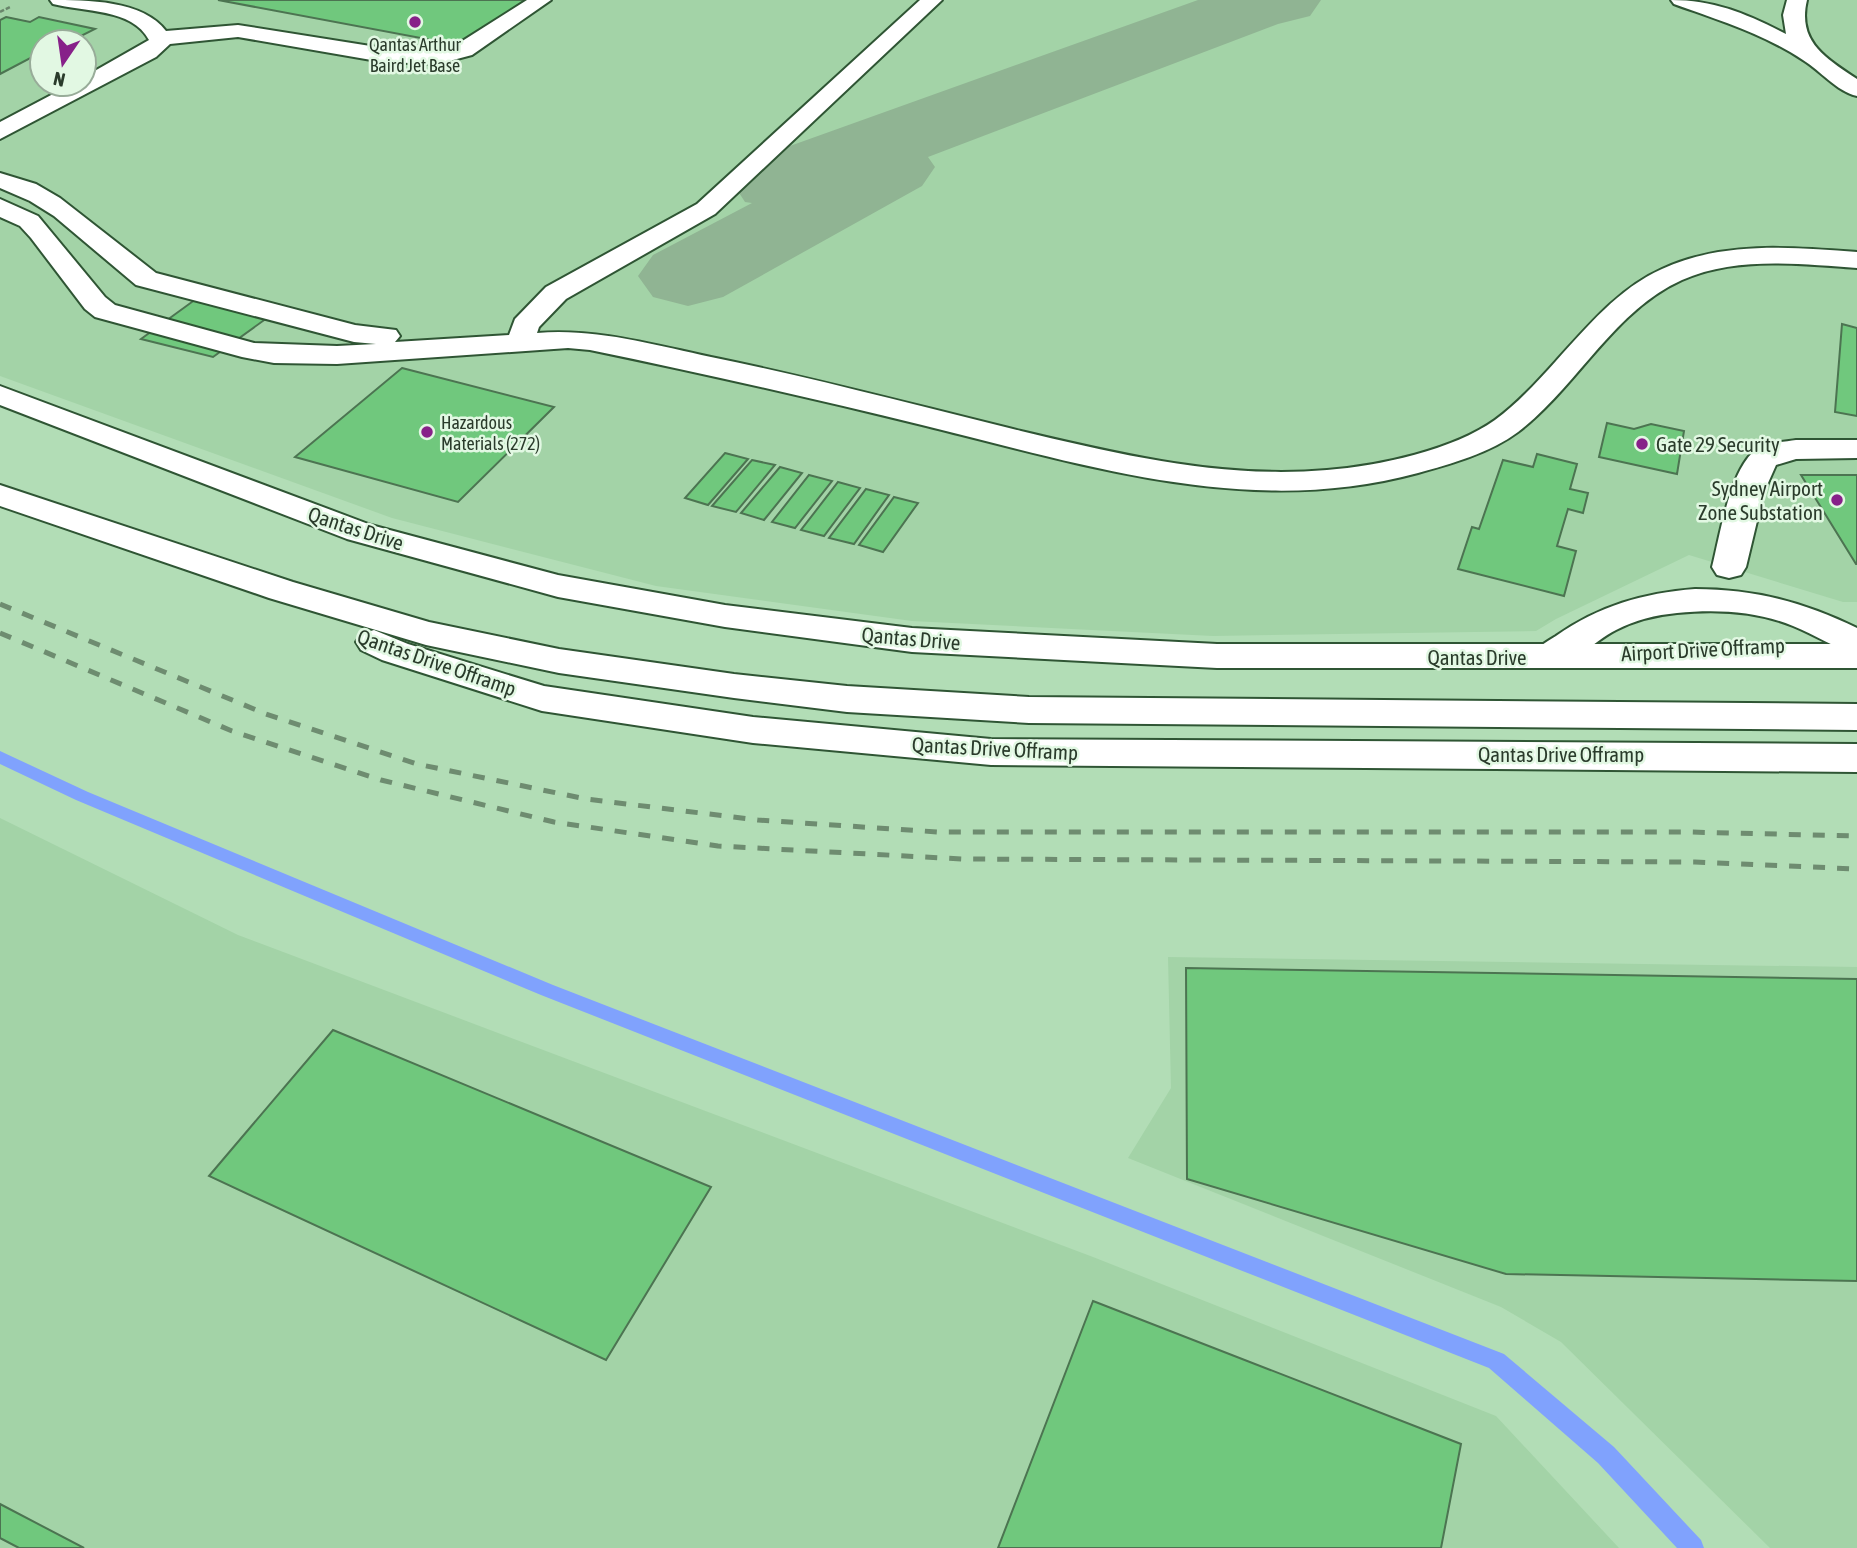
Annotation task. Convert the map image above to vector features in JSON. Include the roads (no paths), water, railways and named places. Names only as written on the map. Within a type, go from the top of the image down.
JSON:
[{"type":"main road","points":[[0,132],[157,45],[155,31],[134,15],[60,0]]},
{"type":"main road","points":[[129,35],[155,31],[237,31],[383,55],[438,57],[464,50],[541,0]]},
{"type":"main road","points":[[522,342],[525,326],[556,293],[582,276],[701,213],[932,0]]},
{"type":"main road","points":[[1681,0],[1756,26],[1811,55],[1857,89]]},
{"type":"main road","points":[[1797,0],[1795,28],[1801,44],[1811,55]]},
{"type":"main road","points":[[98,63],[126,64]]},
{"type":"main road","points":[[0,180],[41,195],[94,236],[135,273],[162,285],[355,333],[522,342]]},
{"type":"main road","points":[[0,206],[29,221],[96,303],[105,310],[252,351],[274,355],[337,355],[568,339],[614,344],[1128,466],[1180,477],[1236,482],[1342,479],[1393,470],[1471,444],[1503,428],[1525,410],[1628,303],[1652,285],[1675,273],[1708,264],[1772,255],[1857,260]]},
{"type":"main road","name":"Qantas Drive","points":[[0,395],[359,532],[558,586],[725,616],[912,640],[1217,656],[1857,656]]},
{"type":"main road","points":[[1729,567],[1755,474],[1766,458],[1784,451],[1857,449]]},
{"type":"main road","points":[[0,495],[369,618],[459,642],[629,672],[847,699],[1030,710],[1857,717]]},
{"type":"main road","name":"Qantas Drive Offramp","points":[[164,550],[395,652],[542,698],[753,730],[990,752],[1857,758]]},
{"type":"main road","points":[[1549,657],[1604,621],[1647,606],[1701,601],[1753,603],[1800,616],[1857,642]]},
{"type":"main road","name":"Airport Drive Offramp","points":[[1549,657],[1857,642]]},
{"type":"waterway","points":[[0,757],[82,796],[547,990],[1496,1361],[1606,1455],[1693,1548]]},
{"type":"railway","points":[[0,604],[266,714],[417,764],[586,799],[758,820],[938,832],[1689,832],[1857,836]]},
{"type":"railway","points":[[0,633],[232,731],[381,780],[554,822],[718,846],[962,859],[1695,862],[1857,869]]},
{"type":"place","name":"Qantas Arthur Baird Jet Base","points":[[415,22]]},
{"type":"place","name":"Hazardous Materials (272)","points":[[427,432]]},
{"type":"place","name":"Gate 29 Security","points":[[1642,444]]},
{"type":"place","name":"Sydney Airport Zone Substation","points":[[1837,500]]}]
